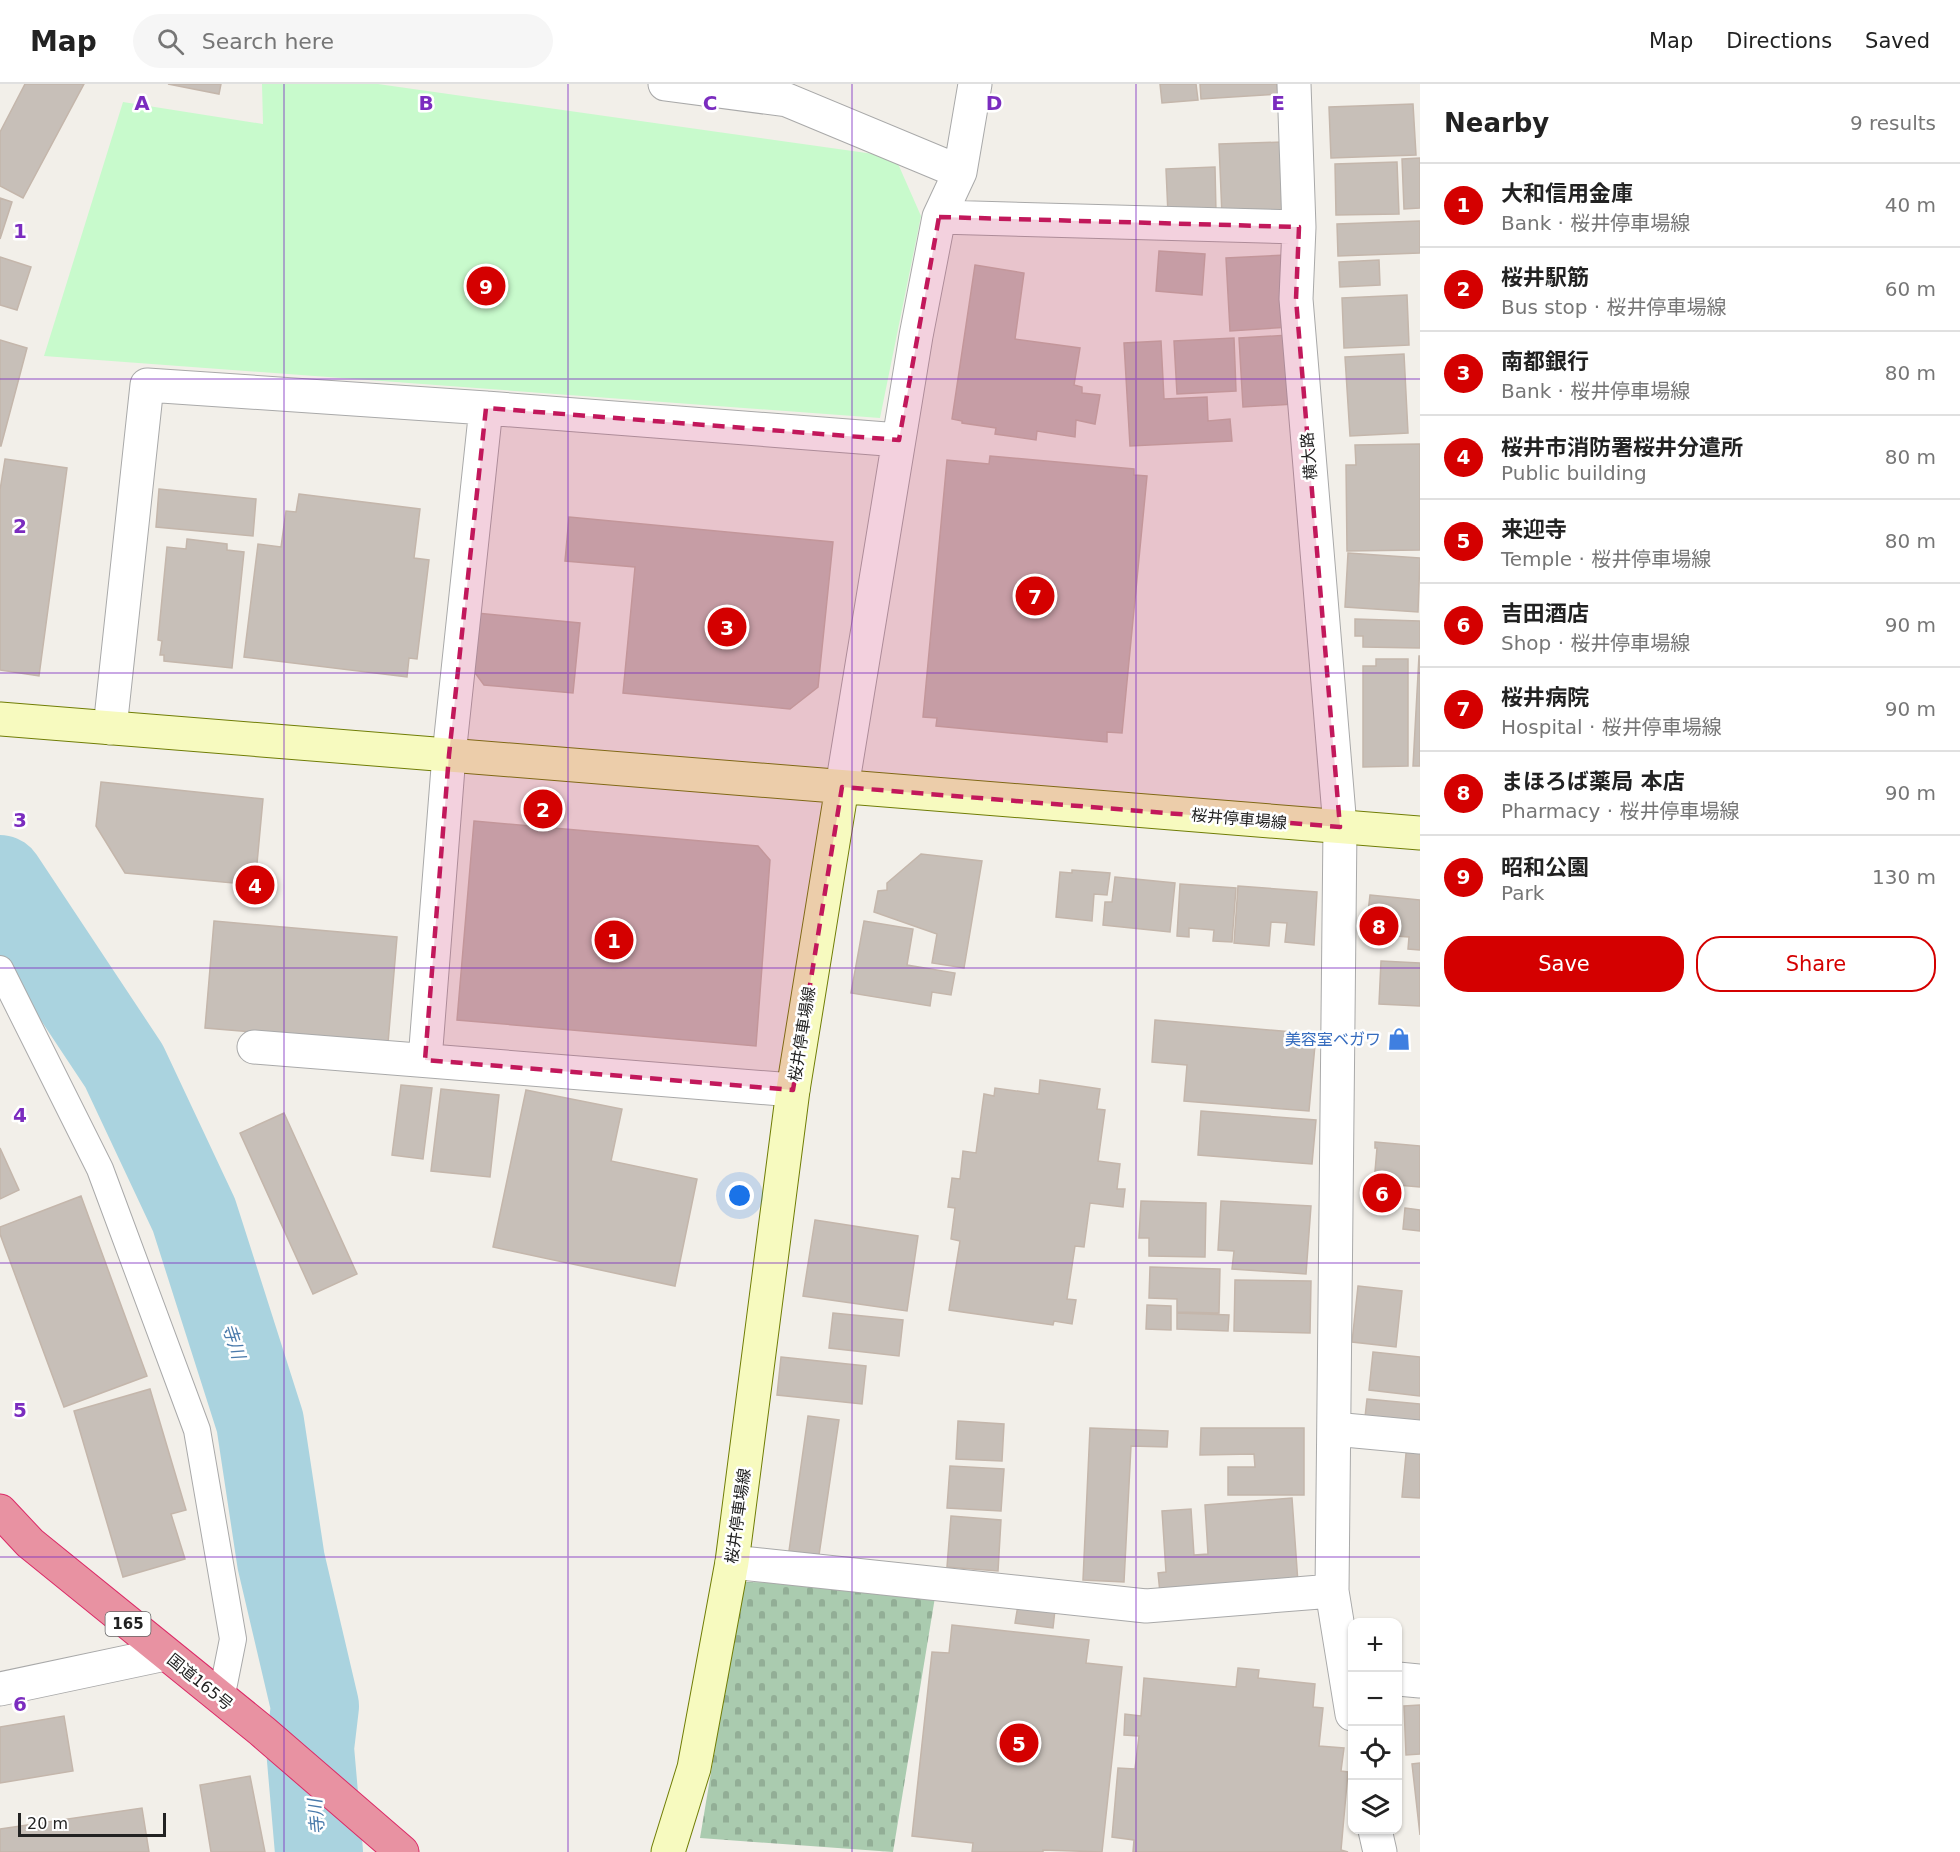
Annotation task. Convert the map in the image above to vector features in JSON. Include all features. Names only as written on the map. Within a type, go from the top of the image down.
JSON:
[{"type":"highway","name":"国道165号","points":[[0,1511],[30,1543],[262,1731],[402,1852]]},
{"type":"main road","points":[[11,720],[842,787]]},
{"type":"main road","name":"桜井停車場線","points":[[668,1852],[694,1768],[732,1562],[793,1090],[842,787],[1420,833]]},
{"type":"street","points":[[665,84],[787,100],[960,172]]},
{"type":"street","points":[[842,787],[916,336],[939,217],[960,172],[975,84]]},
{"type":"street","name":"横大路","points":[[1294,84],[1299,227],[1296,299],[1340,827],[1332,1591],[1348,1673]]},
{"type":"street","points":[[939,217],[1299,227]]},
{"type":"street","points":[[110,728],[147,385],[899,440]]},
{"type":"street","points":[[425,1060],[448,756],[486,408]]},
{"type":"street","points":[[254,1047],[793,1090]]},
{"type":"street","points":[[1334,1430],[1420,1437]]},
{"type":"street","points":[[732,1562],[1146,1606],[1332,1591]]},
{"type":"street","points":[[0,1689],[165,1654]]},
{"type":"street","points":[[1402,1679],[1420,1681]]},
{"type":"street","points":[[1377,1834],[1380,1852]]},
{"type":"lane","points":[[0,969],[100,1169],[197,1430],[234,1639],[221,1699]]},
{"type":"highlighted area","points":[[939,217],[1299,227],[1296,299],[1340,827],[842,787],[793,1090],[425,1060],[449,755],[486,408],[899,440]]},
{"type":"green space","points":[[262,84],[378,84],[895,157],[921,216],[880,418],[44,356],[123,102],[263,124]]},
{"type":"green space","points":[[743,1582],[937,1585],[893,1852],[700,1838]]},
{"type":"building","points":[[25,84],[84,84],[23,198],[0,186],[0,132]]},
{"type":"building","points":[[168,84],[221,84],[219,94]]},
{"type":"building","points":[[1160,84],[1196,84],[1198,100],[1162,103]]},
{"type":"building","points":[[1200,84],[1277,84],[1278,94],[1201,99]]},
{"type":"building","points":[[1413,104],[1416,155],[1331,158],[1329,107]]},
{"type":"building","points":[[1282,142],[1285,214],[1222,216],[1219,144]]},
{"type":"building","points":[[1420,158],[1420,208],[1404,209],[1402,159]]},
{"type":"building","points":[[1397,162],[1399,214],[1336,215],[1335,164]]},
{"type":"building","points":[[1215,167],[1216,213],[1168,214],[1166,169]]},
{"type":"building","points":[[0,198],[12,202],[0,239]]},
{"type":"building","points":[[1420,221],[1420,253],[1338,256],[1337,224]]},
{"type":"building","points":[[1159,251],[1205,254],[1202,295],[1156,291]]},
{"type":"building","points":[[1286,255],[1290,327],[1230,331],[1226,258]]},
{"type":"building","points":[[0,257],[31,267],[17,310],[0,305]]},
{"type":"building","points":[[1379,260],[1380,285],[1340,287],[1339,262]]},
{"type":"building","points":[[975,265],[1024,273],[1015,339],[1080,348],[1074,385],[1082,387],[1082,393],[1100,395],[1095,424],[1076,420],[1075,437],[1037,431],[1036,440],[995,434],[996,428],[962,423],[962,421],[952,419]]},
{"type":"building","points":[[1407,295],[1409,345],[1344,348],[1342,298]]},
{"type":"building","points":[[1289,335],[1294,404],[1243,407],[1239,338]]},
{"type":"building","points":[[1234,338],[1236,391],[1177,394],[1174,341]]},
{"type":"building","points":[[0,340],[27,348],[1,446],[0,446]]},
{"type":"building","points":[[1161,341],[1164,399],[1207,397],[1208,421],[1230,419],[1232,441],[1130,446],[1124,343]]},
{"type":"building","points":[[1404,354],[1408,433],[1350,436],[1345,357]]},
{"type":"building","points":[[1420,444],[1420,550],[1347,551],[1346,465],[1356,465],[1355,445]]},
{"type":"building","points":[[990,456],[1134,469],[1134,475],[1147,476],[1122,733],[1107,732],[1107,742],[936,726],[937,718],[923,717],[947,460],[989,464]]},
{"type":"building","points":[[5,459],[67,468],[39,676],[0,670],[0,490]]},
{"type":"building","points":[[159,489],[256,499],[253,536],[156,527]]},
{"type":"building","points":[[299,494],[420,509],[414,558],[429,560],[417,659],[409,658],[407,677],[244,657],[258,544],[281,547],[286,511],[296,512]]},
{"type":"building","points":[[569,517],[833,542],[818,687],[790,709],[623,693],[635,567],[565,561]]},
{"type":"building","points":[[187,539],[227,544],[227,550],[244,552],[232,668],[164,661],[164,655],[160,655],[162,641],[158,640],[167,547],[186,549]]},
{"type":"building","points":[[1348,553],[1420,558],[1418,612],[1345,607]]},
{"type":"building","points":[[466,612],[580,623],[573,693],[484,685],[462,655]]},
{"type":"building","points":[[1355,619],[1420,621],[1420,648],[1363,647],[1363,636],[1355,636]]},
{"type":"building","points":[[1419,656],[1420,766],[1413,766]]},
{"type":"building","points":[[1376,659],[1408,659],[1408,766],[1363,767],[1363,666],[1376,666]]},
{"type":"building","points":[[101,782],[263,799],[255,885],[125,873],[96,826]]},
{"type":"building","points":[[474,821],[758,846],[770,860],[756,1046],[457,1020]]},
{"type":"building","points":[[921,854],[982,861],[964,968],[932,963],[937,934],[874,912],[878,891],[887,890],[887,883]]},
{"type":"building","points":[[1072,870],[1110,873],[1107,895],[1094,894],[1092,921],[1056,917],[1060,872],[1072,873]]},
{"type":"building","points":[[1115,877],[1175,883],[1170,932],[1103,925],[1105,902],[1112,902]]},
{"type":"building","points":[[1180,884],[1236,888],[1232,942],[1213,941],[1214,930],[1189,928],[1189,937],[1177,936]]},
{"type":"building","points":[[1238,886],[1317,892],[1314,945],[1285,942],[1287,923],[1271,922],[1269,946],[1234,943]]},
{"type":"building","points":[[1370,895],[1420,900],[1420,950],[1408,949],[1409,937],[1382,935],[1384,923],[1367,921]]},
{"type":"building","points":[[214,921],[397,937],[388,1043],[205,1028]]},
{"type":"building","points":[[864,921],[913,929],[907,965],[955,973],[951,995],[932,992],[930,1006],[851,993]]},
{"type":"building","points":[[1381,961],[1420,963],[1420,1006],[1379,1004]]},
{"type":"building","points":[[1155,1020],[1316,1034],[1309,1111],[1184,1101],[1187,1065],[1152,1062]]},
{"type":"building","points":[[1040,1080],[1100,1089],[1097,1109],[1105,1110],[1098,1161],[1120,1164],[1117,1189],[1125,1189],[1123,1207],[1090,1203],[1084,1247],[1075,1246],[1067,1299],[1076,1300],[1072,1324],[1054,1321],[1053,1325],[949,1310],[960,1241],[951,1239],[955,1208],[948,1207],[952,1178],[960,1179],[963,1151],[976,1153],[984,1094],[994,1096],[995,1088],[1039,1094]]},
{"type":"building","points":[[401,1085],[432,1088],[423,1159],[392,1155]]},
{"type":"building","points":[[441,1089],[499,1095],[490,1177],[431,1171]]},
{"type":"building","points":[[526,1090],[622,1109],[611,1161],[697,1179],[675,1286],[493,1247]]},
{"type":"building","points":[[1201,1111],[1316,1120],[1312,1164],[1198,1155]]},
{"type":"building","points":[[284,1113],[357,1274],[313,1294],[240,1133]]},
{"type":"building","points":[[1375,1142],[1420,1146],[1420,1187],[1374,1183],[1377,1148],[1375,1148]]},
{"type":"building","points":[[0,1148],[19,1190],[0,1199]]},
{"type":"building","points":[[81,1196],[147,1376],[64,1407],[0,1234],[0,1227]]},
{"type":"building","points":[[1141,1201],[1206,1203],[1205,1257],[1149,1256],[1149,1238],[1139,1238]]},
{"type":"building","points":[[1221,1201],[1311,1206],[1306,1274],[1232,1269],[1234,1251],[1218,1250]]},
{"type":"building","points":[[1405,1208],[1420,1210],[1420,1231],[1403,1229]]},
{"type":"building","points":[[815,1220],[918,1236],[907,1311],[803,1296]]},
{"type":"building","points":[[1150,1267],[1220,1269],[1219,1313],[1177,1312],[1177,1299],[1149,1298]]},
{"type":"building","points":[[1235,1280],[1311,1281],[1310,1333],[1234,1331]]},
{"type":"building","points":[[1358,1286],[1402,1291],[1396,1347],[1352,1342]]},
{"type":"building","points":[[1147,1305],[1171,1306],[1171,1330],[1146,1329]]},
{"type":"building","points":[[833,1313],[903,1320],[899,1356],[829,1348]]},
{"type":"building","points":[[1177,1313],[1229,1315],[1228,1331],[1177,1329]]},
{"type":"building","points":[[1373,1352],[1420,1357],[1420,1396],[1369,1390]]},
{"type":"building","points":[[781,1357],[866,1366],[862,1404],[777,1395]]},
{"type":"building","points":[[150,1389],[186,1510],[171,1514],[185,1559],[123,1577],[74,1411]]},
{"type":"building","points":[[1367,1399],[1420,1404],[1420,1432],[1364,1426]]},
{"type":"building","points":[[808,1416],[839,1420],[819,1555],[789,1551]]},
{"type":"building","points":[[958,1421],[1004,1424],[1002,1461],[956,1459]]},
{"type":"building","points":[[1090,1428],[1168,1431],[1167,1447],[1131,1446],[1124,1582],[1083,1580]]},
{"type":"building","points":[[1201,1428],[1304,1428],[1304,1495],[1228,1495],[1228,1467],[1255,1467],[1254,1454],[1200,1455]]},
{"type":"building","points":[[1407,1443],[1420,1444],[1420,1498],[1402,1497]]},
{"type":"building","points":[[950,1466],[1004,1469],[1001,1511],[947,1508]]},
{"type":"building","points":[[1292,1498],[1298,1583],[1160,1593],[1158,1573],[1166,1572],[1162,1511],[1191,1509],[1194,1555],[1208,1554],[1205,1505]]},
{"type":"building","points":[[951,1516],[1001,1520],[998,1571],[947,1567]]},
{"type":"building","points":[[1018,1605],[1055,1610],[1053,1628],[1015,1623]]},
{"type":"building","points":[[952,1625],[1089,1640],[1086,1663],[1122,1667],[1102,1852],[1043,1850],[1043,1852],[972,1852],[973,1843],[912,1836],[932,1652],[949,1653]]},
{"type":"building","points":[[1238,1668],[1259,1670],[1258,1678],[1315,1684],[1313,1707],[1323,1708],[1319,1746],[1344,1748],[1341,1771],[1348,1772],[1341,1850],[1348,1852],[1133,1852],[1134,1840],[1112,1837],[1118,1768],[1135,1769],[1139,1736],[1124,1735],[1125,1714],[1141,1716],[1144,1678],[1236,1687]]},
{"type":"building","points":[[1420,1705],[1420,1754],[1406,1755],[1404,1706]]},
{"type":"building","points":[[64,1716],[73,1771],[0,1783],[0,1727]]},
{"type":"building","points":[[1420,1763],[1420,1835],[1412,1764]]},
{"type":"building","points":[[250,1776],[265,1852],[211,1852],[200,1785]]},
{"type":"building","points":[[142,1808],[149,1852],[0,1852],[0,1829]]},
{"type":"waterway","name":"寺川","points":[[0,879],[124,1066],[194,1215],[260,1422],[281,1561],[315,1706],[310,1748],[319,1852]]},
{"type":"place","name":"昭和公園","points":[[486,286]]},
{"type":"place","name":"桜井病院","points":[[1035,596]]},
{"type":"place","name":"南都銀行","points":[[727,627]]},
{"type":"place","name":"桜井駅筋","points":[[543,809]]},
{"type":"place","name":"桜井市消防署桜井分遣所","points":[[255,885]]},
{"type":"place","name":"まほろば薬局 本店","points":[[1379,926]]},
{"type":"place","name":"大和信用金庫","points":[[614,940]]},
{"type":"place","name":"美容室ベガワ","points":[[1399,1039]]},
{"type":"place","name":"吉田酒店","points":[[1382,1193]]},
{"type":"place","name":"来迎寺","points":[[1019,1743]]}]
